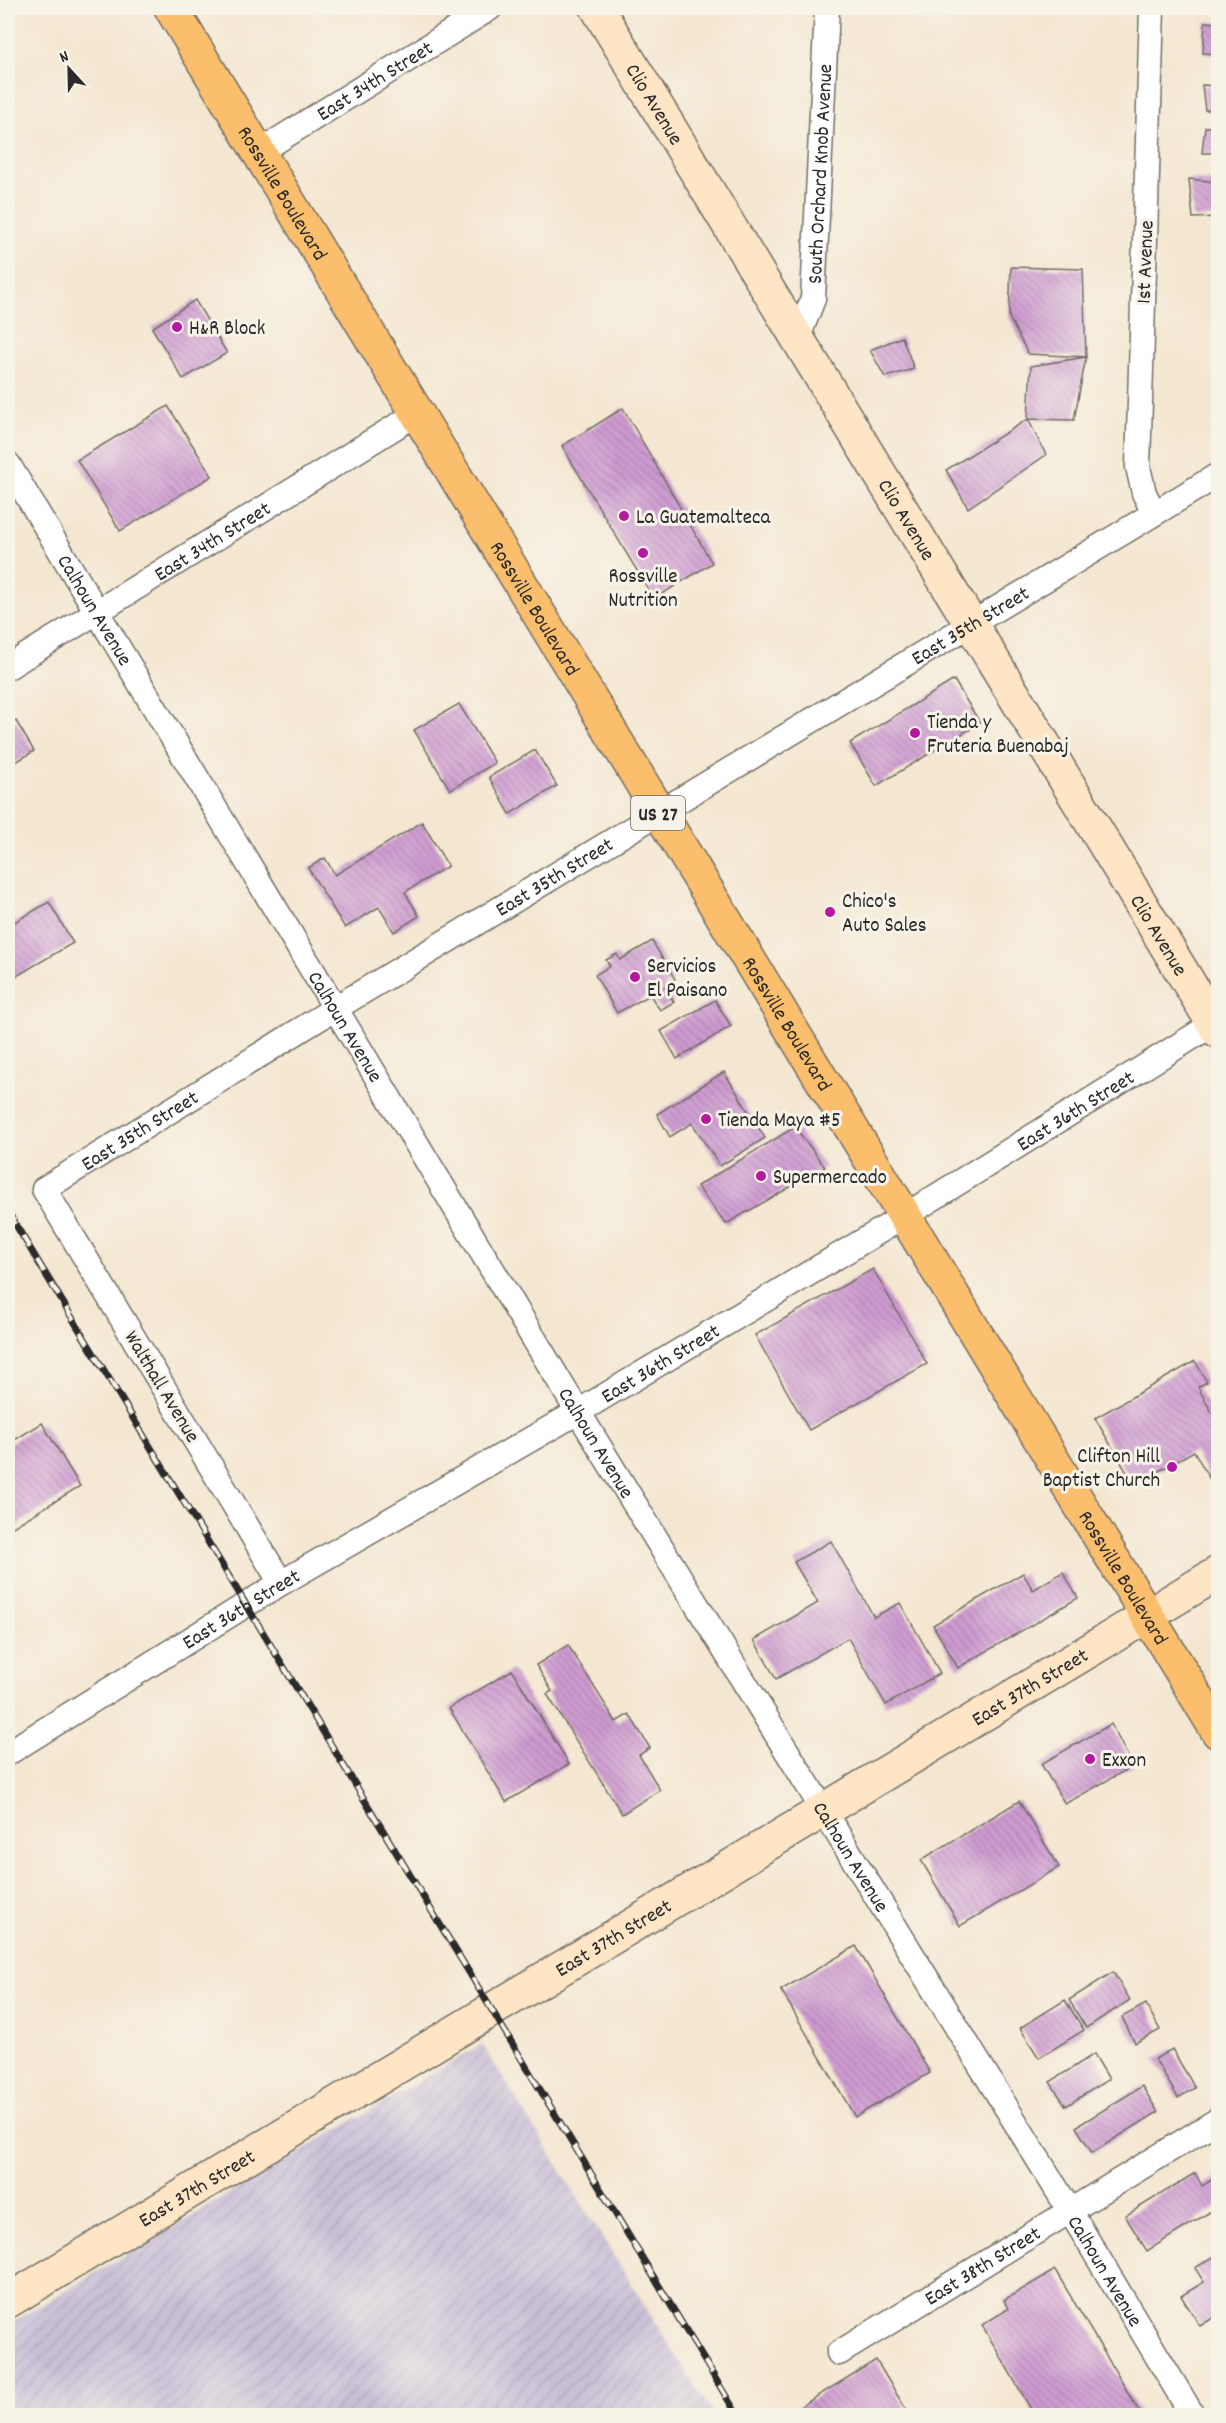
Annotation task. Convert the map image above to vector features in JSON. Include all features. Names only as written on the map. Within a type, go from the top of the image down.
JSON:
[{"type":"highway","name":"Rossville Boulevard","points":[[171,8],[903,1217],[1218,1732]]},
{"type":"main road","name":"Clio Avenue","points":[[597,8],[969,623],[1217,1025]]},
{"type":"main road","name":"East 37th Street","points":[[8,2301],[1218,1573]]},
{"type":"street","name":"East 34th Street","points":[[259,152],[490,8]]},
{"type":"street","name":"South Orchard Knob Avenue","points":[[798,337],[813,299],[827,8]]},
{"type":"street","name":"1st Avenue","points":[[1152,8],[1138,467],[1144,493],[1154,513]]},
{"type":"street","name":"East 34th Street","points":[[8,667],[416,414]]},
{"type":"street","name":"Calhoun Avenue","points":[[8,464],[578,1412],[1193,2415]]},
{"type":"street","name":"East 35th Street","points":[[44,1189],[334,1009],[659,814],[969,623],[1218,475]]},
{"type":"street","name":"East 36th Street","points":[[8,1753],[281,1583],[578,1412],[1217,1025]]},
{"type":"street","name":"Walthall Avenue","points":[[44,1189],[281,1583]]},
{"type":"street","name":"East 38th Street","points":[[839,2353],[1218,2120]]},
{"type":"shaded area","points":[[482,2044],[713,2415],[8,2415],[8,2325]]},
{"type":"building","points":[[1205,22],[1218,23],[1218,54],[1203,53]]},
{"type":"building","points":[[1202,85],[1218,86],[1218,110],[1205,110]]},
{"type":"building","points":[[1205,127],[1218,127],[1218,153],[1202,153]]},
{"type":"building","points":[[1189,179],[1218,182],[1218,217],[1193,218]]},
{"type":"building","points":[[1011,267],[1083,269],[1086,357],[1028,354],[1009,317]]},
{"type":"building","points":[[195,300],[227,353],[183,379],[152,328]]},
{"type":"building","points":[[902,337],[914,369],[885,377],[870,350]]},
{"type":"building","points":[[1086,357],[1074,420],[1028,419],[1031,366]]},
{"type":"building","points":[[168,406],[212,476],[120,531],[77,460]]},
{"type":"building","points":[[623,408],[712,563],[654,599],[562,446]]},
{"type":"building","points":[[1028,419],[1046,455],[968,508],[946,470]]},
{"type":"building","name":"Tienda y Fruteria Buenabaj","points":[[954,680],[980,723],[876,786],[850,743]]},
{"type":"building","points":[[459,704],[495,763],[450,790],[414,730]]},
{"type":"building","points":[[16,721],[34,751],[8,767],[8,726]]},
{"type":"building","points":[[535,750],[557,786],[510,814],[489,777]]},
{"type":"building","points":[[422,822],[448,866],[405,892],[419,916],[394,932],[379,907],[345,928],[308,868],[325,858],[335,875]]},
{"type":"building","points":[[49,902],[73,943],[8,981],[8,913],[13,923]]},
{"type":"building","name":"Servicios El Paisano","points":[[652,941],[675,979],[664,987],[674,1002],[660,1010],[650,995],[617,1013],[595,975],[610,966],[606,960],[617,954],[620,960]]},
{"type":"building","points":[[715,1000],[731,1026],[677,1059],[661,1031]]},
{"type":"building","name":"Tienda Maya #5","points":[[724,1072],[765,1138],[720,1166],[692,1123],[670,1137],[657,1114]]},
{"type":"building","name":"Supermercado","points":[[795,1127],[825,1167],[726,1224],[697,1186]]},
{"type":"building","points":[[873,1269],[927,1364],[809,1430],[755,1335]]},
{"type":"building","points":[[1195,1361],[1207,1382],[1198,1387],[1212,1413],[1218,1409],[1218,1494],[1194,1451],[1134,1485],[1095,1418]]},
{"type":"building","points":[[42,1423],[80,1486],[8,1530],[8,1444]]},
{"type":"building","points":[[831,1541],[874,1617],[900,1603],[940,1673],[886,1705],[848,1638],[776,1679],[754,1640],[818,1603],[794,1562]]},
{"type":"building","points":[[1063,1572],[1078,1598],[958,1668],[933,1625],[1023,1573],[1033,1590]]},
{"type":"building","points":[[568,1645],[616,1722],[629,1714],[650,1748],[639,1755],[660,1790],[622,1814],[547,1694],[552,1691],[536,1665]]},
{"type":"building","points":[[512,1670],[569,1764],[506,1802],[449,1708]]},
{"type":"building","name":"Exxon","points":[[1111,1724],[1133,1766],[1065,1804],[1041,1764]]},
{"type":"building","points":[[1019,1801],[1059,1867],[960,1926],[921,1860]]},
{"type":"building","points":[[856,1946],[930,2073],[855,2117],[781,1990]]},
{"type":"building","points":[[1113,1972],[1130,2000],[1086,2028],[1069,2000]]},
{"type":"building","points":[[1065,2000],[1084,2030],[1039,2058],[1020,2028]]},
{"type":"building","points":[[1146,2004],[1160,2030],[1135,2043],[1122,2017]]},
{"type":"building","points":[[1172,2049],[1195,2088],[1178,2098],[1155,2059]]},
{"type":"building","points":[[1094,2054],[1109,2079],[1066,2106],[1050,2082]]},
{"type":"building","points":[[1142,2086],[1158,2112],[1092,2153],[1076,2127]]},
{"type":"building","points":[[1195,2173],[1202,2186],[1218,2176],[1218,2207],[1147,2251],[1125,2216]]},
{"type":"building","points":[[1218,2254],[1218,2315],[1200,2326],[1181,2296],[1204,2282],[1195,2268]]},
{"type":"building","points":[[1055,2270],[1142,2416],[1035,2416],[982,2325],[1008,2309],[1004,2300]]},
{"type":"building","points":[[876,2360],[910,2416],[803,2416],[798,2408]]},
{"type":"railway","points":[[8,1212],[738,2416]]},
{"type":"place","name":"H&R Block","points":[[177,327]]},
{"type":"place","name":"La Guatemalteca","points":[[624,516]]},
{"type":"place","name":"Rossville Nutrition","points":[[643,553]]},
{"type":"place","name":"Tienda y Fruteria Buenabaj","points":[[915,733]]},
{"type":"place","name":"Chico's Auto Sales","points":[[830,912]]},
{"type":"place","name":"Servicios El Paisano","points":[[635,977]]},
{"type":"place","name":"Tienda Maya #5","points":[[706,1119]]},
{"type":"place","name":"Supermercado","points":[[761,1176]]},
{"type":"place","name":"Clifton Hill Baptist Church","points":[[1172,1467]]},
{"type":"place","name":"Exxon","points":[[1090,1759]]}]
